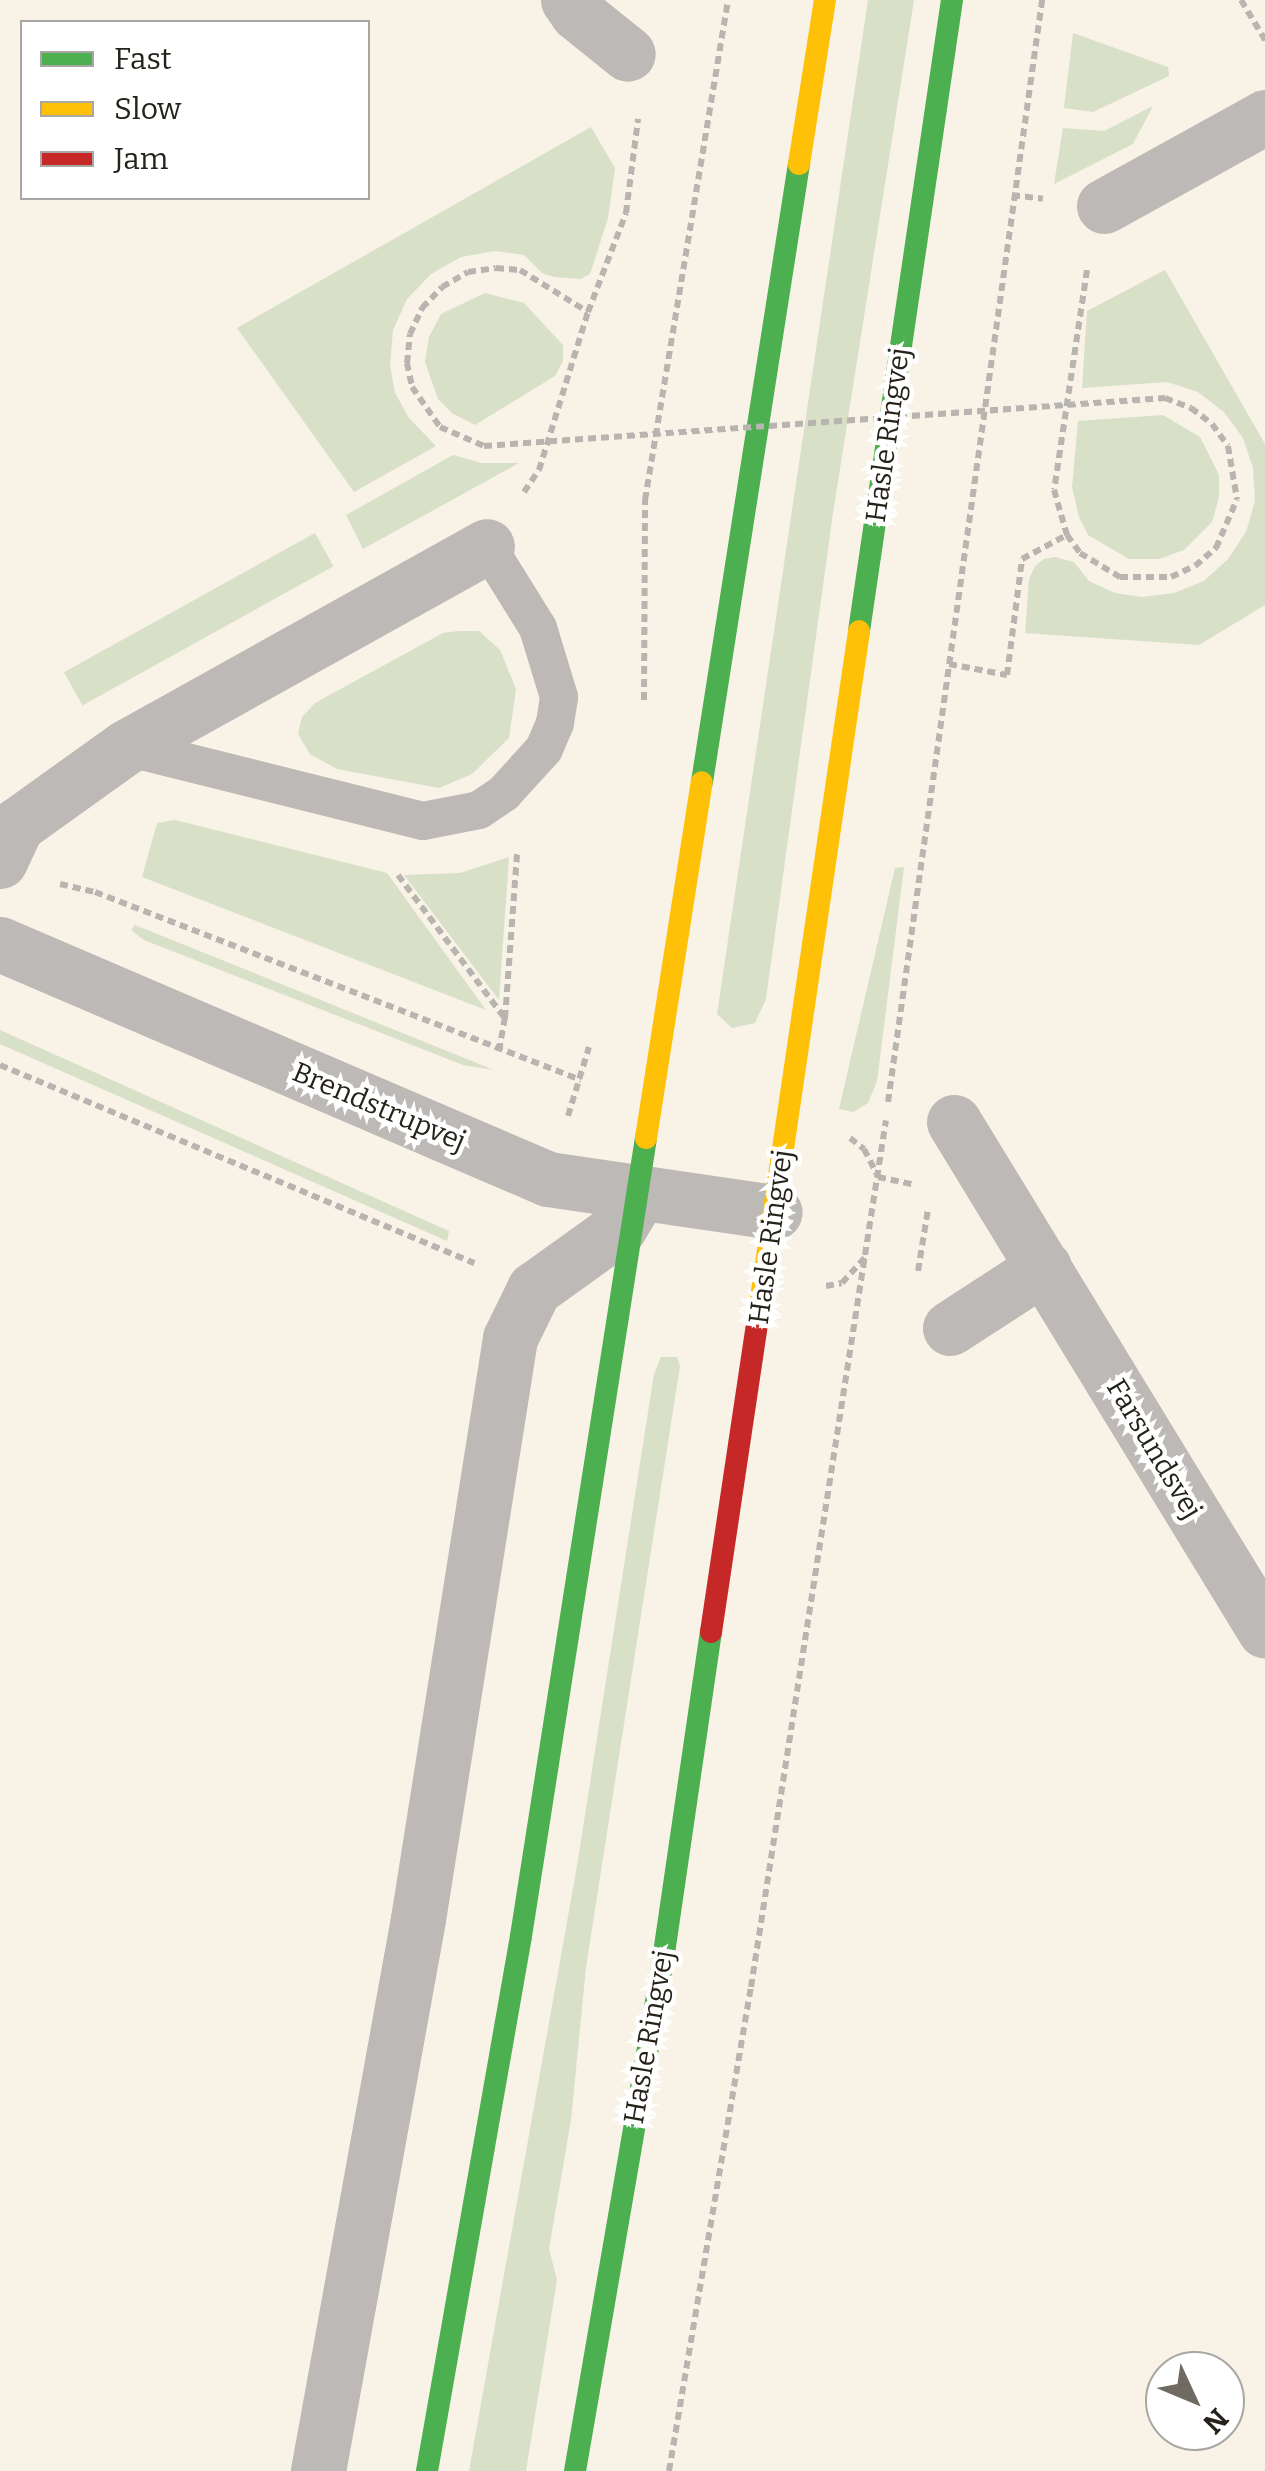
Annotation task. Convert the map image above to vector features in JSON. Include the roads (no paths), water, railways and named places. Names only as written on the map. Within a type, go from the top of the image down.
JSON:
[{"type":"main road","points":[[426,2471],[521,1936],[825,0]]},
{"type":"main road","name":"Hasle Ringvej","points":[[575,2471],[662,1967],[952,0]]},
{"type":"street","points":[[568,0],[577,13],[628,54]]},
{"type":"street","points":[[1104,206],[1265,117]]},
{"type":"street","points":[[0,861],[17,825],[126,747],[486,546]]},
{"type":"street","name":"Brendstrupvej","points":[[0,944],[548,1180],[775,1212]]},
{"type":"street","name":"Farsundsvej","points":[[954,1122],[1265,1631]]},
{"type":"street","points":[[318,2471],[418,1918],[510,1338],[534,1289],[620,1228],[640,1193]]},
{"type":"street","points":[[950,1328],[1044,1267]]},
{"type":"lane","points":[[126,747],[424,822],[451,819],[504,794],[544,750],[556,723],[559,697],[538,628],[486,546]]}]
